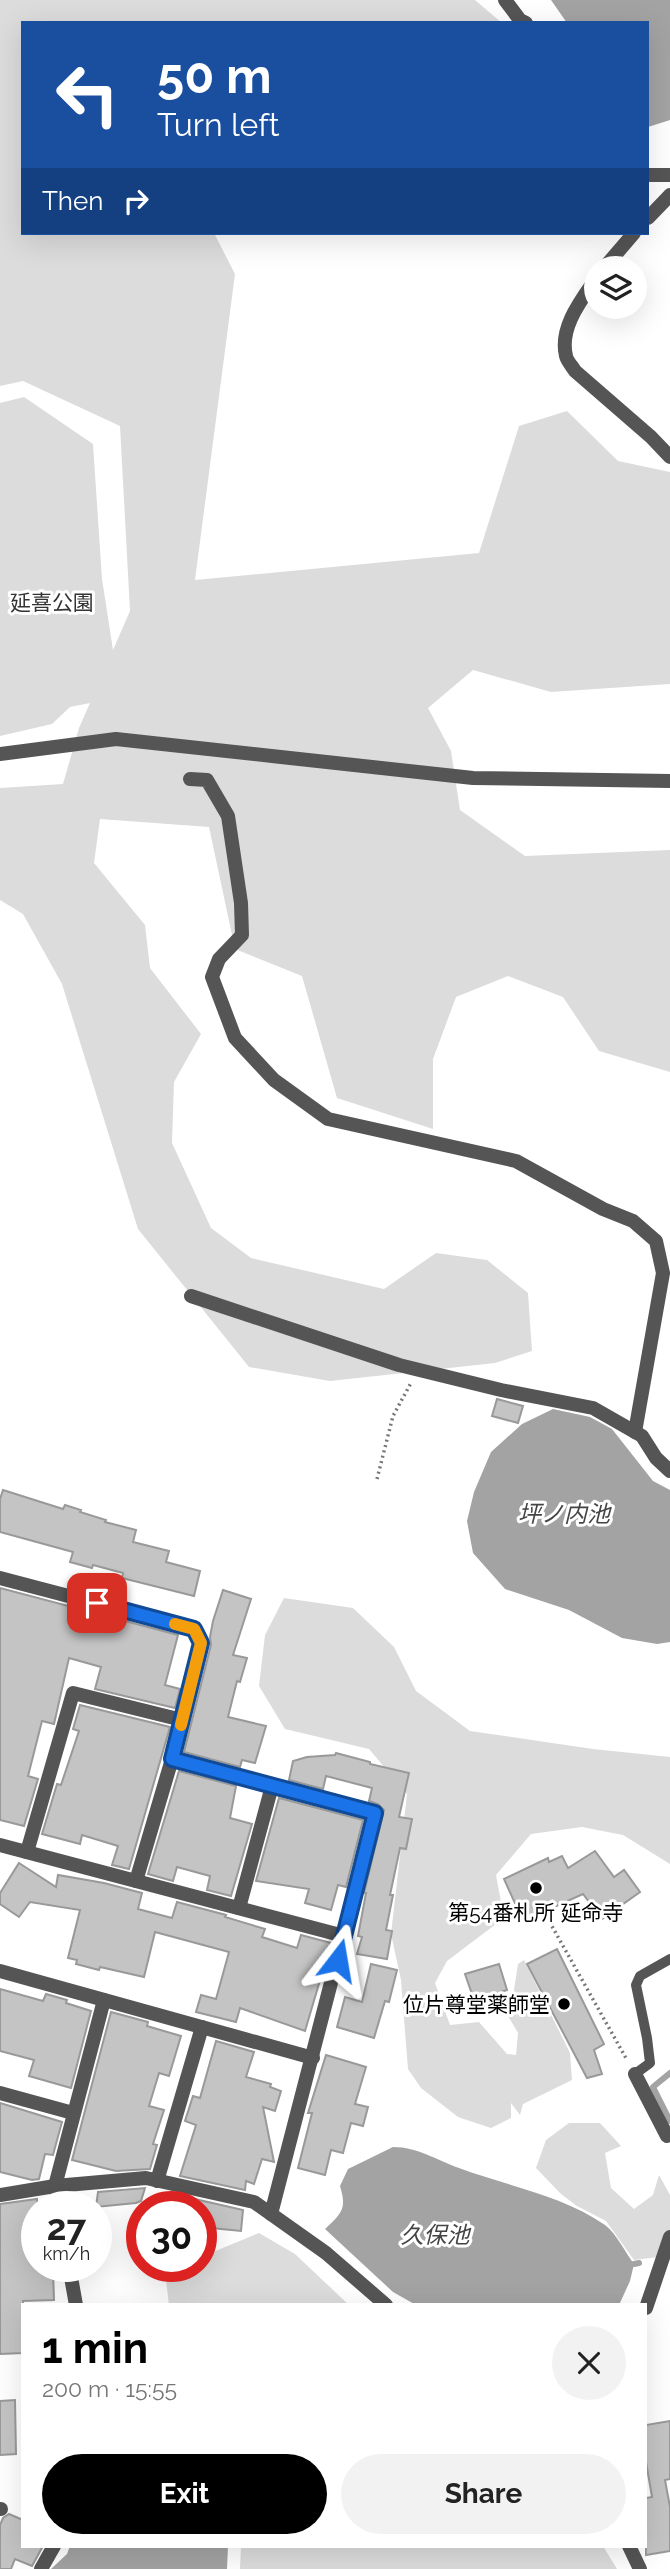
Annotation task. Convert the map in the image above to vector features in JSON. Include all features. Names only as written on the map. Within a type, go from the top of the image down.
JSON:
[{"type":"street","points":[[505,0],[522,21]]},
{"type":"street","points":[[649,175],[670,175]]},
{"type":"street","points":[[649,217],[670,195]]},
{"type":"street","points":[[614,256],[632,235]]},
{"type":"street","points":[[584,297],[571,317],[566,337],[566,357],[575,371],[670,457]]},
{"type":"street","points":[[0,754],[116,739],[473,778],[670,781]]},
{"type":"street","points":[[190,779],[207,780],[228,816],[241,902],[242,935],[219,959],[212,976],[234,1038],[274,1080],[328,1119],[516,1161],[603,1209],[633,1221],[656,1241],[663,1273],[635,1432]]},
{"type":"street","points":[[191,1297],[418,1370],[500,1390],[593,1408],[642,1436],[656,1458],[670,1472]]},
{"type":"street","points":[[0,1578],[194,1629],[201,1643],[172,1759],[136,1881]]},
{"type":"street","points":[[27,1852],[74,1693],[182,1720]]},
{"type":"street","points":[[172,1759],[375,1813],[271,2214]]},
{"type":"street","points":[[239,1908],[272,1786]]},
{"type":"street","points":[[0,1844],[344,1936]]},
{"type":"street","points":[[0,1971],[313,2058]]},
{"type":"street","points":[[56,2191],[73,2113],[104,2000]]},
{"type":"street","points":[[157,2181],[202,2027]]},
{"type":"street","points":[[635,2074],[667,2136]]},
{"type":"street","points":[[0,2093],[73,2113]]},
{"type":"street","points":[[0,2195],[55,2186],[146,2178],[254,2202],[326,2253],[384,2303]]},
{"type":"street","points":[[647,2305],[670,2237]]},
{"type":"street","points":[[72,2282],[76,2303]]},
{"type":"street","points":[[41,2569],[53,2548]]},
{"type":"street","points":[[630,2548],[640,2569]]},
{"type":"lane","points":[[635,2074],[650,2063],[636,1985],[640,1976],[670,1959]]},
{"type":"path","points":[[377,1479],[393,1416],[418,1370]]},
{"type":"path","points":[[544,1912],[635,2074]]},
{"type":"green space","name":"延喜公園","points":[[0,0],[475,0],[500,21],[21,21],[21,235],[215,235],[235,274],[195,580],[479,553],[519,426],[567,411],[618,461],[670,472],[670,684],[551,692],[473,670],[428,708],[451,751],[460,810],[525,856],[670,850],[670,1072],[599,1051],[563,997],[508,976],[456,997],[433,1059],[433,1129],[337,1098],[302,976],[235,949],[209,827],[100,819],[94,863],[145,925],[150,968],[201,1034],[174,1082],[172,1143],[211,1228],[251,1258],[384,1289],[436,1253],[487,1260],[528,1293],[532,1351],[495,1363],[330,1381],[249,1367],[138,1229],[62,984],[23,914],[0,900],[0,788],[63,784],[79,728],[90,703],[70,707],[52,724],[0,736],[0,403],[24,397],[93,444],[102,579],[113,650],[130,611],[120,426],[23,381],[0,386]]},
{"type":"green space","points":[[284,1598],[353,1608],[394,1647],[416,1691],[470,1731],[670,1757],[670,1864],[623,1835],[582,1827],[531,1834],[496,1875],[504,1918],[447,1961],[435,1983],[450,2025],[479,2022],[507,2054],[516,2055],[518,2033],[504,2009],[512,2003],[518,1964],[524,1960],[570,2053],[572,2080],[523,2104],[520,2115],[511,2103],[511,2118],[491,2128],[458,2117],[421,2088],[408,2069],[401,1980],[391,1934],[407,1794],[369,1749],[285,1729],[259,1686],[265,1635]]},
{"type":"green space","points":[[569,2123],[600,2123],[621,2146],[605,2153],[611,2188],[634,2209],[653,2195],[659,2175],[670,2195],[670,2252],[666,2256],[634,2260],[606,2221],[561,2194],[536,2168],[546,2140]]},
{"type":"green space","points":[[259,2233],[295,2254],[347,2303],[169,2303],[166,2282],[217,2282],[217,2250]]},
{"type":"green space","points":[[241,2548],[604,2548],[617,2569],[240,2569]]},
{"type":"water","points":[[551,0],[670,0],[670,120],[649,127],[649,21],[566,21]]},
{"type":"water","name":"坪ノ内池","points":[[553,1409],[590,1417],[612,1429],[653,1481],[670,1490],[670,1642],[657,1644],[622,1638],[569,1610],[505,1589],[473,1553],[467,1521],[474,1492],[491,1452],[522,1424]]},
{"type":"water","name":"久保池","points":[[393,2147],[402,2148],[571,2206],[605,2225],[617,2238],[634,2264],[630,2281],[620,2303],[412,2303],[393,2292],[325,2229],[342,2210],[340,2186],[348,2169]]},
{"type":"water","points":[[69,2548],[228,2548],[227,2569],[51,2569],[67,2554]]},
{"type":"building","points":[[497,1399],[523,1406],[518,1423],[492,1416]]},
{"type":"building","points":[[3,1490],[63,1509],[65,1505],[106,1520],[105,1522],[136,1530],[133,1542],[169,1551],[166,1562],[200,1571],[194,1596],[122,1578],[123,1573],[70,1562],[73,1552],[0,1532],[0,1499]]},
{"type":"building","points":[[0,1588],[178,1635],[165,1685],[180,1689],[175,1708],[95,1689],[101,1667],[69,1658],[54,1724],[42,1721],[28,1776],[38,1779],[24,1826],[0,1820]]},
{"type":"building","points":[[223,1590],[251,1599],[233,1655],[247,1658],[240,1682],[237,1681],[228,1717],[266,1726],[255,1763],[242,1760],[240,1767],[184,1752],[211,1645],[213,1621]]},
{"type":"building","points":[[80,1705],[170,1727],[129,1869],[112,1865],[118,1846],[82,1835],[80,1844],[42,1834],[57,1784],[61,1785],[79,1731],[73,1729]]},
{"type":"building","points":[[336,1753],[409,1773],[399,1817],[412,1819],[406,1849],[400,1848],[390,1895],[393,1895],[386,1930],[392,1931],[387,1959],[357,1954],[362,1937],[358,1936],[364,1893],[384,1810],[369,1801],[372,1788],[326,1776],[323,1789],[289,1780],[293,1761]]},
{"type":"building","points":[[179,1771],[236,1786],[230,1818],[252,1824],[231,1896],[207,1890],[210,1876],[177,1867],[173,1881],[148,1874]]},
{"type":"building","points":[[279,1798],[363,1820],[346,1887],[338,1885],[331,1910],[305,1903],[309,1889],[256,1881]]},
{"type":"building","points":[[595,1851],[614,1877],[624,1870],[640,1892],[602,1919],[583,1894],[523,1921],[504,1879],[548,1858],[549,1862],[562,1856],[568,1868]]},
{"type":"building","points":[[19,1863],[56,1887],[58,1875],[142,1893],[138,1909],[172,1918],[177,1902],[265,1929],[262,1937],[297,1948],[301,1935],[331,1943],[305,2031],[240,2008],[236,2022],[196,2012],[201,1995],[216,1999],[229,1952],[155,1932],[144,1977],[76,1964],[77,1960],[68,1958],[80,1910],[30,1902],[19,1917],[0,1904],[0,1893]]},
{"type":"building","name":"位片尊堂薬師堂","points":[[557,1949],[604,2044],[594,2050],[602,2074],[587,2078],[527,1964]]},
{"type":"building","points":[[371,1964],[397,1970],[389,2002],[385,2001],[374,2038],[337,2027],[345,1997],[362,2002]]},
{"type":"building","points":[[499,1964],[507,1990],[474,2000],[465,1974]]},
{"type":"building","points":[[0,1989],[43,2001],[46,1994],[91,2011],[71,2088],[29,2076],[34,2060],[0,2051]]},
{"type":"building","points":[[111,2012],[148,2022],[147,2026],[181,2036],[169,2076],[159,2073],[149,2106],[164,2110],[153,2144],[157,2145],[150,2169],[116,2171],[72,2160]]},
{"type":"building","points":[[216,2041],[254,2052],[246,2077],[271,2084],[270,2087],[281,2091],[275,2111],[263,2107],[274,2162],[262,2159],[254,2184],[246,2181],[245,2190],[180,2176],[196,2125],[185,2121],[193,2096],[200,2098]]},
{"type":"building","points":[[326,2055],[366,2067],[355,2104],[368,2107],[363,2126],[351,2123],[343,2153],[331,2150],[325,2175],[298,2168],[312,2113],[308,2113]]},
{"type":"building","points":[[0,2103],[62,2122],[53,2155],[45,2154],[39,2179],[32,2180],[0,2172]]},
{"type":"building","points":[[145,2188],[144,2191],[126,2191],[126,2204],[112,2205],[112,2191],[110,2191]]},
{"type":"building","points":[[21,2201],[21,2282],[53,2282],[54,2300],[21,2303],[21,2353],[0,2354],[0,2204]]},
{"type":"building","points":[[217,2204],[243,2210],[241,2231],[217,2229]]},
{"type":"building","points":[[15,2400],[16,2454],[0,2455],[0,2401]]},
{"type":"building","points":[[670,2421],[670,2479],[665,2480],[670,2507],[670,2551],[646,2555],[647,2498],[652,2497],[647,2468],[647,2425]]},
{"type":"building","points":[[9,2514],[21,2519],[21,2548],[42,2548],[32,2566],[15,2559],[11,2569],[0,2569],[0,2525],[3,2518]]},
{"type":"waterway","points":[[670,2073],[653,2087],[670,2121]]},
{"type":"waterway","points":[[634,2264],[639,2263]]},
{"type":"slow traffic","points":[[175,1624],[194,1629],[201,1643],[181,1725]]},
{"type":"place","name":"第54番札所 延命寺","points":[[536,1888]]},
{"type":"place","name":"位片尊堂薬師堂","points":[[564,2004]]},
{"type":"route","points":[[97,1603],[194,1629],[201,1643],[172,1759],[375,1813],[338,1960]]}]
